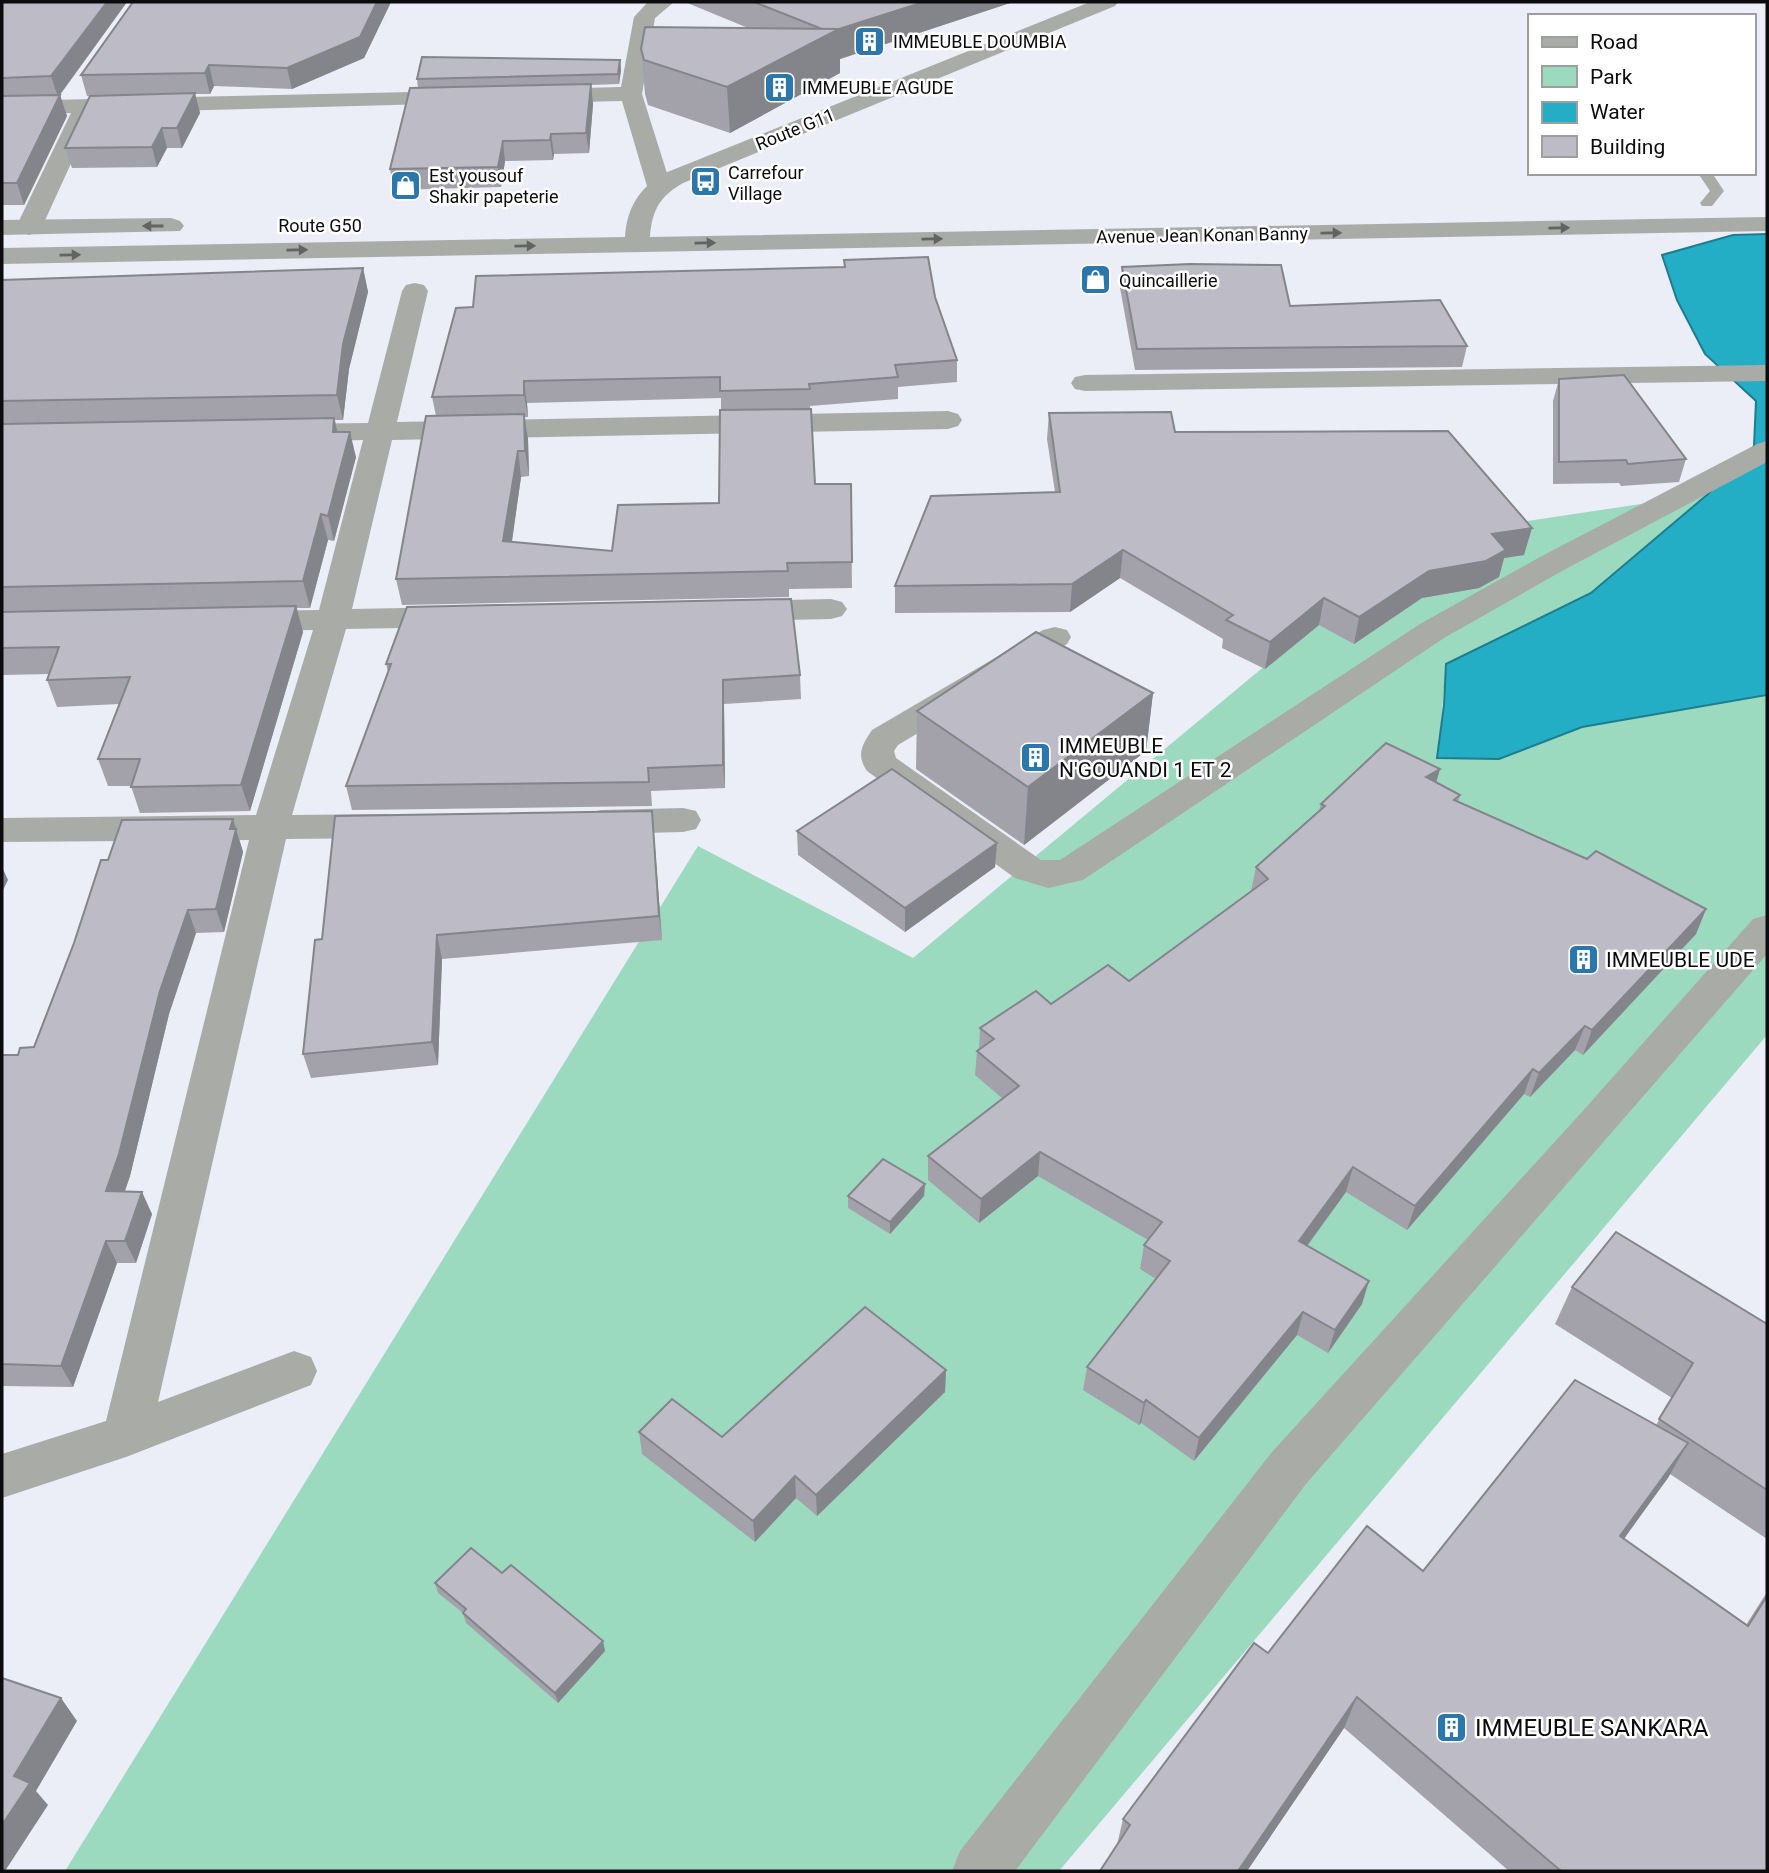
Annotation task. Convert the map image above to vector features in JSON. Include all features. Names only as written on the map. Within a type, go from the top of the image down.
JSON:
[{"type":"street","name":"Route G11","points":[[659,186],[1108,2]]},
{"type":"street","points":[[416,225],[637,233],[646,199],[659,186],[631,94],[645,17],[654,4]]},
{"type":"street","points":[[522,97],[631,94]]},
{"type":"street","points":[[2,108],[77,100],[481,97]]},
{"type":"street","points":[[29,227],[77,100]]},
{"type":"street","name":"Avenue Jean Konan Banny","points":[[637,233],[1767,201]]},
{"type":"street","name":"Avenue Jean Konan Banny","points":[[637,233],[1767,225]]},
{"type":"street","points":[[2,228],[195,226]]},
{"type":"street","name":"Route G50","points":[[2,256],[637,233]]},
{"type":"street","points":[[126,1436],[270,828],[333,619],[415,290]]},
{"type":"street","points":[[1085,383],[1767,373]]},
{"type":"street","points":[[259,433],[948,421]]},
{"type":"street","points":[[1055,637],[884,738],[877,751],[879,763],[1028,869],[1048,875],[1070,871],[1432,631],[1551,564],[1767,450]]},
{"type":"street","points":[[707,612],[831,609]]},
{"type":"street","points":[[223,622],[485,616]]},
{"type":"street","points":[[573,822],[683,820]]},
{"type":"street","points":[[2,830],[422,825]]},
{"type":"street","points":[[979,1871],[1289,1468],[1765,935]]},
{"type":"street","points":[[2,1476],[126,1436],[294,1371]]},
{"type":"lane","points":[[1706,175],[1717,191],[1707,203]]},
{"type":"green space","points":[[1708,494],[1591,593],[1446,664],[1438,758],[1499,759],[1582,727],[1767,695],[1767,1035],[1059,1871],[65,1871],[698,846],[913,958],[1420,537]]},
{"type":"water","points":[[1767,234],[1767,695],[1582,727],[1499,759],[1437,758],[1446,664],[1591,593],[1708,494],[1754,446],[1756,401],[1705,354],[1677,300],[1662,255],[1733,235]]},
{"type":"building","points":[[2,2],[107,2],[51,76],[2,78]]},
{"type":"building","points":[[133,2],[377,2],[360,37],[287,68],[209,65],[205,73],[81,75]]},
{"type":"building","points":[[754,2],[924,2],[839,29],[822,29]]},
{"type":"building","points":[[645,27],[839,29],[727,87],[644,60],[641,49]]},
{"type":"building","points":[[422,57],[620,60],[618,74],[417,79]]},
{"type":"building","points":[[591,84],[586,133],[551,134],[550,140],[503,141],[498,167],[390,169],[410,88]]},
{"type":"building","points":[[195,93],[177,128],[162,128],[152,147],[65,148],[90,96]]},
{"type":"building","points":[[60,95],[17,183],[2,183],[2,96]]},
{"type":"building","points":[[928,257],[935,297],[957,360],[895,365],[898,377],[809,384],[810,389],[720,391],[720,377],[524,381],[524,395],[432,397],[456,308],[473,307],[476,276],[845,267],[844,260]]},
{"type":"building","points":[[1190,264],[1281,265],[1290,306],[1440,300],[1467,346],[1137,349],[1122,267]]},
{"type":"building","points":[[363,268],[343,344],[337,395],[2,401],[2,280]]},
{"type":"building","points":[[1624,375],[1686,459],[1628,464],[1626,460],[1559,462],[1559,379]]},
{"type":"building","points":[[811,409],[815,484],[851,484],[852,562],[787,563],[788,571],[396,579],[426,416],[524,414],[525,451],[518,451],[503,541],[612,551],[618,505],[719,503],[720,410]]},
{"type":"building","points":[[1171,412],[1175,432],[1448,431],[1532,528],[1492,534],[1506,550],[1486,561],[1429,571],[1359,617],[1324,598],[1270,642],[1226,620],[1233,615],[1123,550],[1072,584],[895,586],[931,496],[1060,492],[1049,413]]},
{"type":"building","points":[[334,418],[333,432],[350,432],[328,516],[321,514],[303,581],[2,587],[2,424]]},
{"type":"building","points":[[791,599],[800,675],[723,680],[723,765],[648,768],[649,782],[346,786],[391,664],[386,664],[407,607]]},
{"type":"building","points":[[296,606],[241,785],[131,787],[140,759],[98,759],[130,677],[47,680],[59,647],[2,648],[2,612]]},
{"type":"building","points":[[1036,632],[1153,693],[1028,787],[917,711]]},
{"type":"building","points":[[1386,743],[1440,769],[1426,777],[1460,795],[1454,800],[1587,859],[1596,851],[1706,909],[1592,1030],[1585,1026],[1539,1073],[1533,1069],[1415,1206],[1353,1167],[1299,1241],[1369,1281],[1335,1330],[1303,1312],[1199,1438],[1146,1400],[1144,1403],[1087,1367],[1170,1261],[1144,1245],[1162,1222],[1040,1152],[981,1199],[928,1156],[1019,1086],[977,1051],[994,1039],[980,1028],[1036,991],[1051,1004],[1108,965],[1129,981],[1268,879],[1256,867],[1325,806],[1321,804]]},
{"type":"building","points":[[892,769],[997,843],[905,908],[797,831]]},
{"type":"building","points":[[652,811],[659,916],[437,935],[432,1042],[303,1054],[315,940],[322,939],[335,816]]},
{"type":"building","points":[[233,819],[230,829],[236,829],[216,909],[188,910],[160,991],[119,1154],[106,1191],[142,1192],[125,1241],[106,1241],[61,1366],[2,1364],[2,1055],[18,1055],[20,1048],[34,1047],[74,943],[101,860],[108,860],[122,820]]},
{"type":"building","points":[[883,1159],[925,1184],[890,1222],[848,1196]]},
{"type":"building","points":[[1616,1232],[1767,1324],[1767,1490],[1659,1419],[1693,1363],[1572,1287]]},
{"type":"building","points":[[865,1307],[946,1370],[816,1495],[795,1476],[753,1521],[639,1432],[672,1399],[722,1437]]},
{"type":"building","points":[[1575,1380],[1688,1443],[1620,1536],[1748,1626],[1767,1596],[1767,1871],[1561,1871],[1357,1697],[1238,1871],[1100,1871],[1130,1825],[1123,1819],[1254,1643],[1268,1653],[1367,1526],[1423,1571]]},
{"type":"building","points":[[471,1548],[502,1573],[511,1565],[603,1641],[555,1693],[463,1613],[466,1609],[435,1583]]},
{"type":"building","points":[[2,1678],[61,1698],[14,1776],[30,1783],[2,1825]]},
{"type":"place","name":"IMMEUBLE DOUMBIA","points":[[870,41]]},
{"type":"place","name":"IMMEUBLE AGUDE","points":[[779,87]]},
{"type":"place","name":"Carrefour Village","points":[[705,182]]},
{"type":"place","name":"Est yousouf Shakir papeterie","points":[[406,185]]},
{"type":"place","name":"Quincaillerie","points":[[1096,280]]},
{"type":"place","name":"IMMEUBLE N'GOUANDI 1 ET 2","points":[[1036,758]]},
{"type":"place","name":"IMMEUBLE UDE","points":[[1583,960]]},
{"type":"place","name":"IMMEUBLE SANKARA","points":[[1452,1728]]}]
